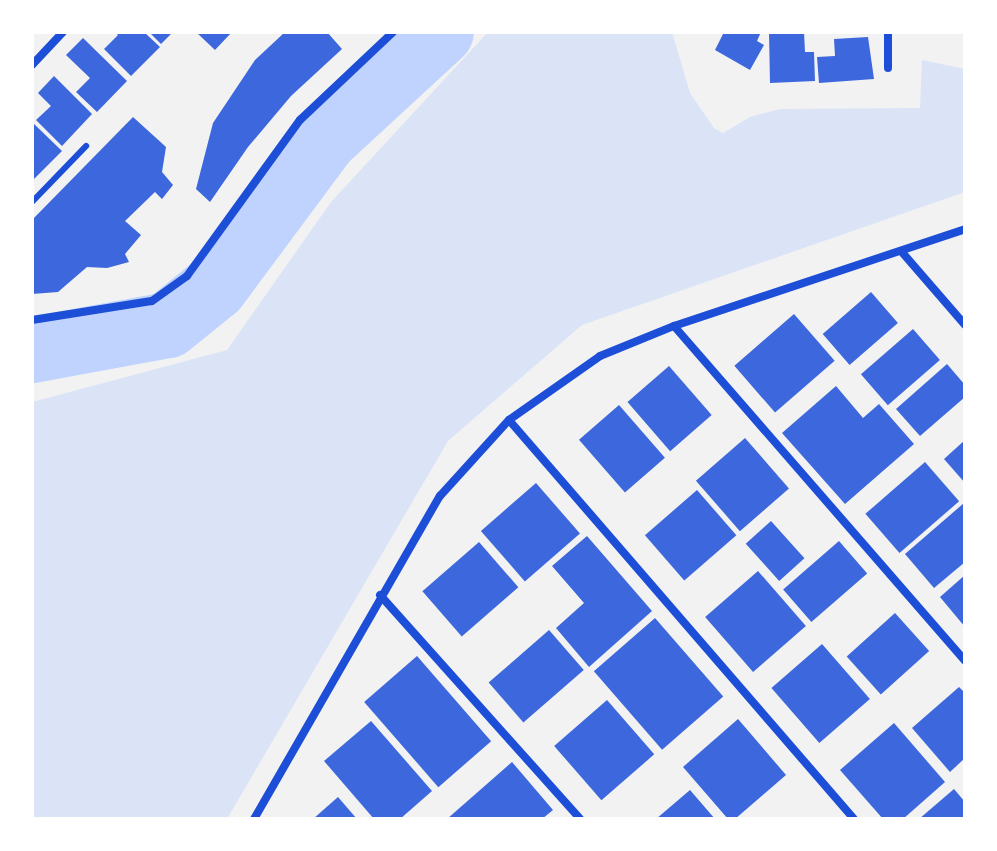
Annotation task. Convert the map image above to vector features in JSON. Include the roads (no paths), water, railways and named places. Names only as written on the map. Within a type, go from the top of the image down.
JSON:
[{"type":"street","points":[[32,65],[63,32]]},
{"type":"street","points":[[32,320],[152,301],[187,276],[300,120],[393,32]]},
{"type":"street","points":[[888,32],[888,68]]},
{"type":"street","points":[[254,819],[380,595],[440,496],[509,420],[600,356],[674,326],[965,229]]},
{"type":"street","points":[[901,251],[965,325]]},
{"type":"street","points":[[674,326],[965,661]]},
{"type":"street","points":[[509,420],[854,819]]},
{"type":"street","points":[[380,595],[580,819]]},
{"type":"lane","points":[[32,202],[86,146]]},
{"type":"waterway","points":[[32,350],[168,325],[215,287],[324,140],[441,32]]}]
